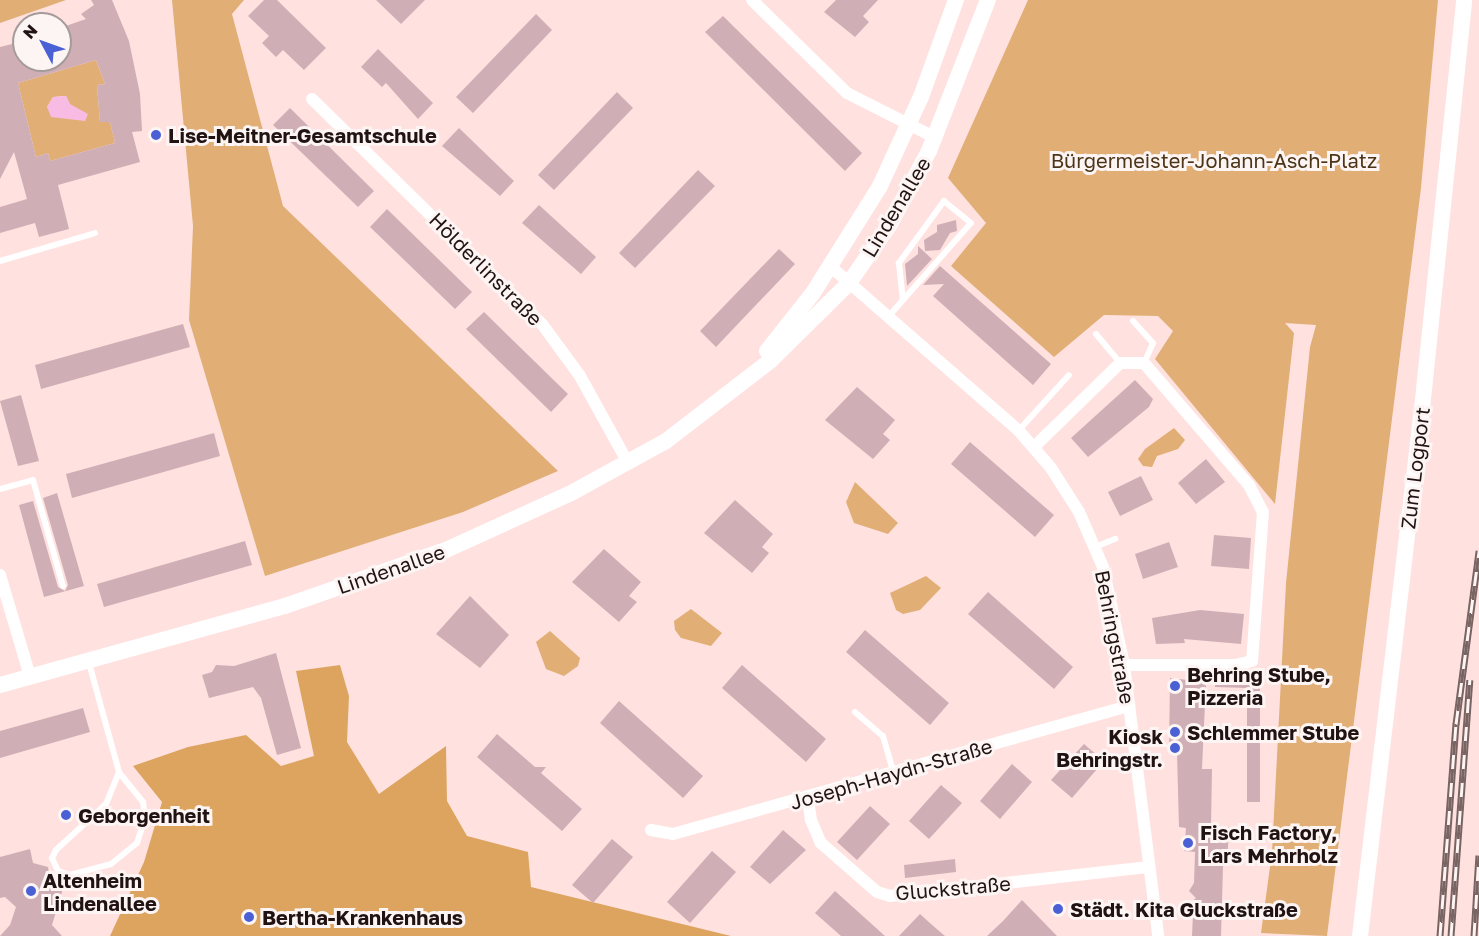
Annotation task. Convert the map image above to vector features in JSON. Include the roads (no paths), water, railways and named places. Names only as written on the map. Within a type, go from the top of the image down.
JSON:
[{"type":"street","points":[[752,0],[847,93],[936,138]]},
{"type":"street","name":"Lindenallee","points":[[748,375],[830,266],[880,186],[910,125],[956,0]]},
{"type":"street","name":"Lindenallee","points":[[0,685],[285,606],[446,550],[493,532],[628,463],[679,432],[748,375],[771,360],[849,283],[890,224],[936,138],[988,0]]},
{"type":"street","name":"Zum Logport","points":[[1360,936],[1424,397],[1464,0]]},
{"type":"street","name":"Hölderlinstraße","points":[[312,99],[542,324],[580,376],[628,463]]},
{"type":"street","name":"Behringstraße","points":[[830,266],[1019,431],[1034,447],[1079,512],[1095,547],[1124,665],[1158,936]]},
{"type":"street","points":[[1034,447],[1120,363],[1144,363],[1249,485],[1263,512],[1256,636],[1251,661],[1236,665],[1124,665]]},
{"type":"street","points":[[0,575],[30,676]]},
{"type":"street","name":"Joseph-Haydn-Straße","points":[[651,830],[673,834],[808,799],[894,772],[1129,706]]},
{"type":"street","name":"Gluckstraße","points":[[808,799],[811,820],[821,843],[877,892],[890,896],[1149,867]]},
{"type":"lane","points":[[888,317],[971,224],[944,201],[899,263],[903,299]]},
{"type":"lane","points":[[0,261],[95,233]]},
{"type":"lane","points":[[1133,321],[1153,343],[1144,363]]},
{"type":"lane","points":[[1096,334],[1120,363]]},
{"type":"lane","points":[[1019,431],[1069,375]]},
{"type":"lane","points":[[0,489],[33,480],[63,586]]},
{"type":"lane","points":[[1095,547],[1116,539]]},
{"type":"lane","points":[[89,662],[119,771],[143,802],[145,818],[137,843],[124,858],[111,864],[70,875],[58,871],[52,858],[56,850],[106,804],[119,771]]},
{"type":"lane","points":[[855,712],[883,736],[894,772]]},
{"type":"railway","points":[[1440,936],[1456,724],[1479,551]]},
{"type":"railway","points":[[1451,936],[1470,680]]},
{"type":"railway","points":[[1474,936],[1479,855]]},
{"type":"place","name":"Lise-Meitner-Gesamtschule","points":[[156,135]]},
{"type":"place","name":"Behring Stube, Pizzeria","points":[[1175,686]]},
{"type":"place","name":"Schlemmer Stube","points":[[1175,732]]},
{"type":"place","name":"Kiosk Behringstr.","points":[[1175,748]]},
{"type":"place","name":"Geborgenheit","points":[[66,815]]},
{"type":"place","name":"Fisch Factory, Lars Mehrholz","points":[[1188,843]]},
{"type":"place","name":"Altenheim Lindenallee","points":[[31,891]]},
{"type":"place","name":"Städt. Kita Gluckstraße","points":[[1058,909]]},
{"type":"place","name":"Bertha-Krankenhaus","points":[[249,917]]},
{"type":"park label","name":"Bürgermeister-Johann-Asch-Platz","points":[[1214,160]]}]
